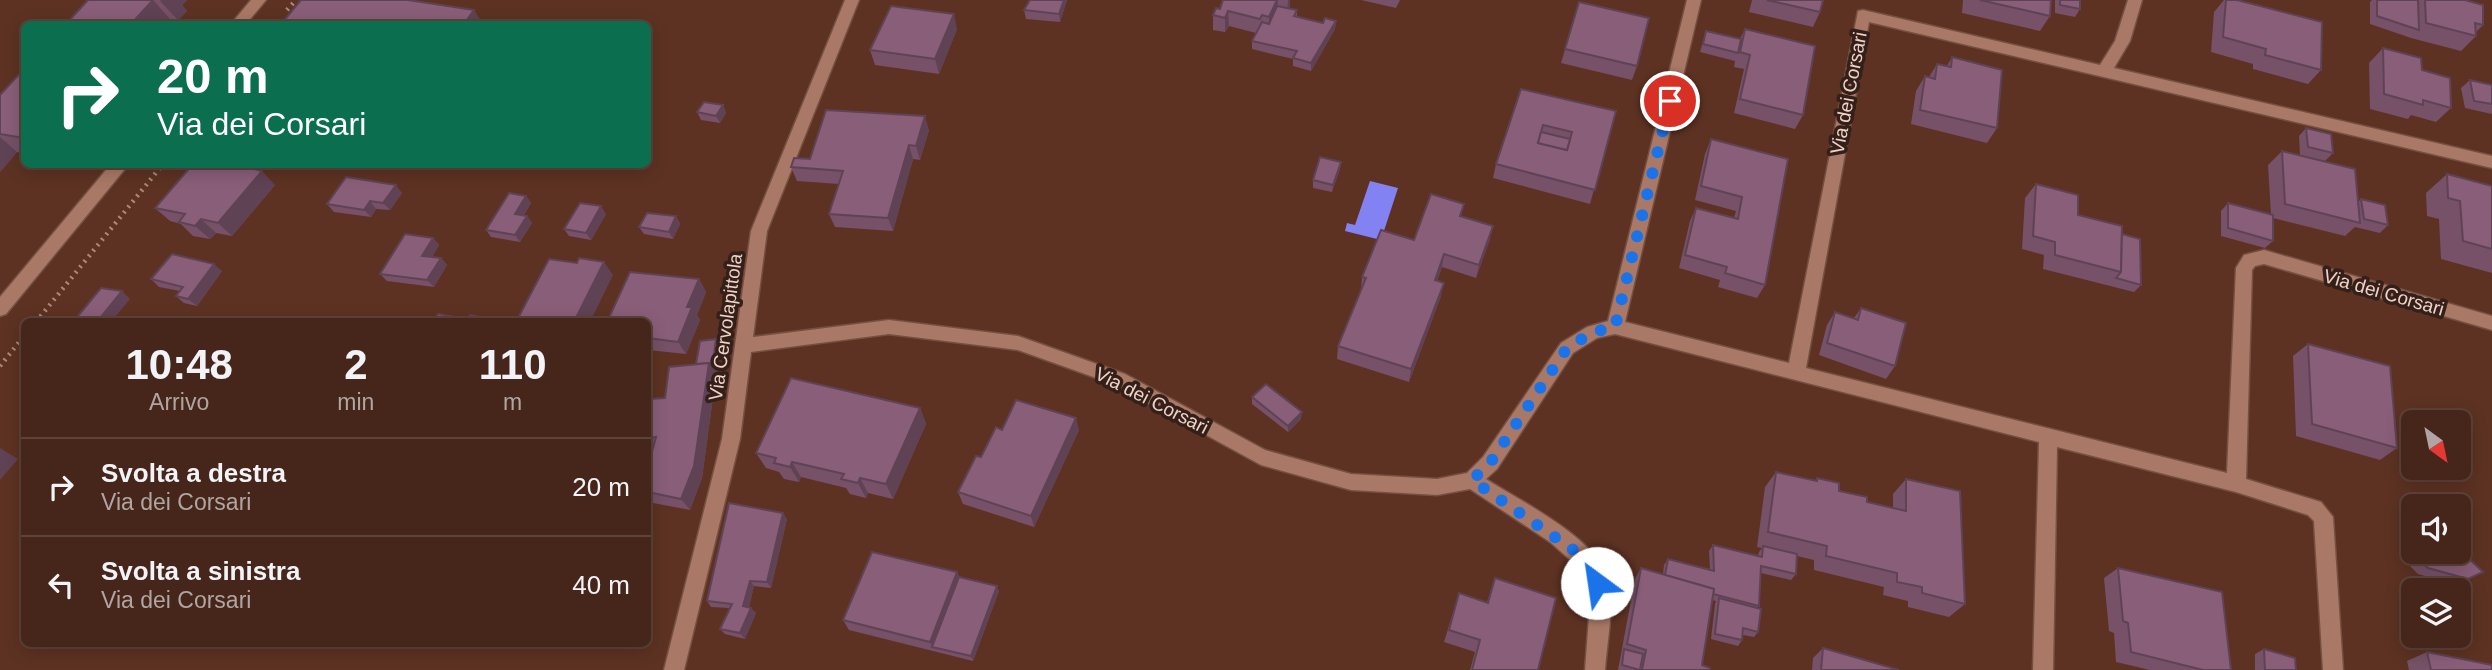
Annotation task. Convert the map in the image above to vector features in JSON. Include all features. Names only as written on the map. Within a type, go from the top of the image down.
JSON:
[{"type":"street","points":[[241,21],[259,0]]},
{"type":"street","name":"Via Cervolapittola","points":[[674,670],[731,439],[759,231],[852,0]]},
{"type":"street","points":[[1615,327],[1695,0]]},
{"type":"street","points":[[2104,71],[2122,41],[2135,0]]},
{"type":"street","name":"Via dei Corsari","points":[[1796,374],[1863,15],[2492,162]]},
{"type":"street","points":[[0,309],[118,168]]},
{"type":"street","name":"Via dei Corsari","points":[[2236,484],[2244,268],[2250,260],[2264,257],[2492,323]]},
{"type":"street","name":"Via dei Corsari","points":[[743,346],[890,327],[1018,343],[1119,379],[1261,457],[1351,482],[1437,486],[1472,480]]},
{"type":"street","points":[[1595,670],[1599,597],[1594,569],[1575,551],[1472,480],[1490,463],[1567,348],[1593,332],[1615,327],[2236,484],[2314,508],[2323,517],[2333,670]]},
{"type":"street","points":[[2043,670],[2048,437]]},
{"type":"path","points":[[39,318],[160,168]]},
{"type":"path","points":[[0,366],[21,340]]},
{"type":"shaded area","points":[[1370,181],[1398,188],[1381,240],[1345,231],[1347,223],[1355,225]]},
{"type":"building","points":[[88,0],[153,0],[134,21],[69,21]]},
{"type":"building","points":[[301,0],[408,0],[474,10],[466,21],[284,21]]},
{"type":"building","points":[[1030,0],[1064,0],[1059,14],[1024,10]]},
{"type":"building","points":[[1223,0],[1277,0],[1269,17],[1262,15],[1260,19],[1228,11],[1225,18],[1213,15],[1216,8],[1220,9]]},
{"type":"building","points":[[1767,0],[1823,0],[1820,12]]},
{"type":"building","points":[[1980,0],[2051,0],[2050,16]]},
{"type":"building","points":[[2060,0],[2080,0],[2080,9],[2060,5]]},
{"type":"building","points":[[2226,0],[2237,0],[2322,22],[2321,70],[2265,55],[2266,49],[2223,37]]},
{"type":"building","points":[[2377,0],[2418,0],[2419,30],[2377,16]]},
{"type":"building","points":[[2425,0],[2465,0],[2483,5],[2483,25],[2475,23],[2476,36],[2426,23]]},
{"type":"building","points":[[1579,2],[1649,18],[1637,66],[1565,49]]},
{"type":"building","points":[[891,6],[954,14],[935,59],[870,50]]},
{"type":"building","points":[[1277,6],[1297,10],[1294,16],[1323,23],[1325,18],[1336,21],[1311,63],[1293,58],[1297,51],[1252,41],[1262,22],[1269,24]]},
{"type":"building","points":[[1745,29],[1815,46],[1803,115],[1740,99],[1750,55],[1740,52]]},
{"type":"building","points":[[1706,31],[1741,39],[1738,53],[1703,44]]},
{"type":"building","points":[[2383,48],[2421,58],[2422,70],[2450,78],[2451,108],[2423,100],[2423,105],[2384,94]]},
{"type":"building","points":[[1952,57],[2002,70],[1997,128],[1920,110],[1925,76],[1935,79],[1937,64],[1951,67]]},
{"type":"building","points":[[21,72],[21,138],[0,134],[0,95]]},
{"type":"building","points":[[2470,80],[2492,85],[2492,104],[2474,101]]},
{"type":"building","points":[[1521,89],[1616,111],[1595,190],[1496,164]],"holes":[[[1543,125],[1572,132],[1567,150],[1538,143]]]},
{"type":"building","points":[[704,102],[723,105],[716,116],[697,112]]},
{"type":"building","points":[[826,110],[925,116],[916,146],[909,145],[888,218],[829,214],[843,171],[791,167],[794,158],[810,159]]},
{"type":"building","points":[[2306,128],[2331,134],[2333,153],[2308,147]]},
{"type":"building","points":[[1541,132],[1570,139],[1567,150],[1538,143]]},
{"type":"building","points":[[1711,139],[1788,159],[1765,285],[1725,273],[1727,267],[1685,255],[1696,208],[1738,219],[1742,197],[1701,186]]},
{"type":"building","points":[[2282,151],[2355,169],[2360,223],[2285,204]]},
{"type":"building","points":[[1320,157],[1341,162],[1333,185],[1313,180]]},
{"type":"building","points":[[190,168],[250,168],[262,171],[218,223],[201,219],[195,226],[179,222],[185,214],[155,208]]},
{"type":"building","points":[[2447,174],[2492,186],[2492,249],[2463,241],[2460,201],[2448,198]]},
{"type":"building","points":[[346,177],[396,185],[383,203],[370,201],[364,210],[327,204]]},
{"type":"building","points":[[2036,184],[2078,195],[2078,215],[2122,226],[2121,272],[2055,255],[2055,242],[2033,236]]},
{"type":"building","points":[[509,193],[526,196],[515,214],[527,216],[515,235],[486,230]]},
{"type":"building","points":[[1431,194],[1464,204],[1460,216],[1493,226],[1479,265],[1444,254],[1435,280],[1444,283],[1411,369],[1338,346],[1366,278],[1362,277],[1381,230],[1414,240]]},
{"type":"building","points":[[2361,199],[2385,205],[2388,225],[2364,219]]},
{"type":"building","points":[[580,203],[601,206],[586,233],[564,229]]},
{"type":"building","points":[[2228,203],[2273,215],[2273,241],[2228,228]]},
{"type":"building","points":[[647,213],[676,216],[669,232],[639,227]]},
{"type":"building","points":[[405,234],[433,238],[422,256],[441,258],[427,280],[380,274]]},
{"type":"building","points":[[2122,234],[2140,239],[2141,285],[2116,278],[2121,272]]},
{"type":"building","points":[[172,254],[214,264],[188,299],[176,296],[183,287],[151,279]]},
{"type":"building","points":[[579,258],[604,262],[576,318],[518,318],[549,259],[577,263]]},
{"type":"building","points":[[630,272],[699,279],[687,307],[692,307],[678,342],[651,338],[651,318],[609,318]]},
{"type":"building","points":[[101,288],[122,291],[100,318],[76,318]]},
{"type":"building","points":[[1861,308],[1906,323],[1895,366],[1827,343],[1835,312],[1858,320]]},
{"type":"building","points":[[438,314],[461,318],[436,318]]},
{"type":"building","points":[[716,339],[712,369],[709,363],[696,364],[700,341]]},
{"type":"building","points":[[2308,344],[2390,366],[2397,448],[2312,424]]},
{"type":"building","points":[[709,363],[694,466],[681,499],[651,493],[651,455],[656,437],[651,438],[651,399],[665,398],[669,367]]},
{"type":"building","points":[[791,378],[920,408],[886,484],[860,478],[858,483],[841,479],[844,474],[792,462],[790,467],[774,463],[776,458],[756,453]]},
{"type":"building","points":[[1266,384],[1302,412],[1288,426],[1252,397]]},
{"type":"building","points":[[1016,400],[1076,418],[1031,516],[958,492],[976,456],[981,457],[996,427],[1002,430]]},
{"type":"building","points":[[1776,472],[1839,483],[1839,491],[1867,497],[1867,502],[1906,511],[1906,479],[1960,491],[1965,604],[1922,593],[1922,587],[1897,582],[1897,573],[1826,556],[1827,546],[1768,532]]},
{"type":"building","points":[[729,503],[783,513],[767,582],[750,581],[743,606],[751,608],[740,633],[720,629],[732,604],[707,601]]},
{"type":"building","points":[[1713,545],[1762,557],[1763,546],[1797,554],[1796,574],[1761,566],[1759,606],[1713,594],[1714,589],[1665,575],[1668,559],[1714,571]]},
{"type":"building","points":[[872,552],[957,572],[930,642],[843,620]]},
{"type":"building","points":[[2471,561],[2483,572],[2464,578],[2428,568],[2424,564],[2471,564]]},
{"type":"building","points":[[1641,568],[1714,589],[1702,665],[1710,668],[1709,670],[1642,670],[1646,650],[1627,644]]},
{"type":"building","points":[[2118,568],[2222,592],[2231,670],[2203,670],[2131,652],[2128,623],[2123,621]]},
{"type":"building","points":[[959,577],[997,586],[971,656],[932,647]]},
{"type":"building","points":[[1495,578],[1556,598],[1538,670],[1472,670],[1480,640],[1449,630],[1459,593],[1488,603]]},
{"type":"building","points":[[1719,598],[1761,609],[1758,632],[1743,628],[1742,640],[1715,634]]},
{"type":"building","points":[[1823,648],[1899,670],[1821,670]]},
{"type":"building","points":[[1624,649],[1643,654],[1640,670],[1622,665]]},
{"type":"building","points":[[2264,649],[2295,658],[2296,670],[2265,670]]},
{"type":"building","points":[[2427,652],[2492,665],[2492,670],[2431,670]]},
{"type":"route","points":[[1597,583],[1594,569],[1575,551],[1472,480],[1490,463],[1567,348],[1593,332],[1615,327],[1670,101]]}]
